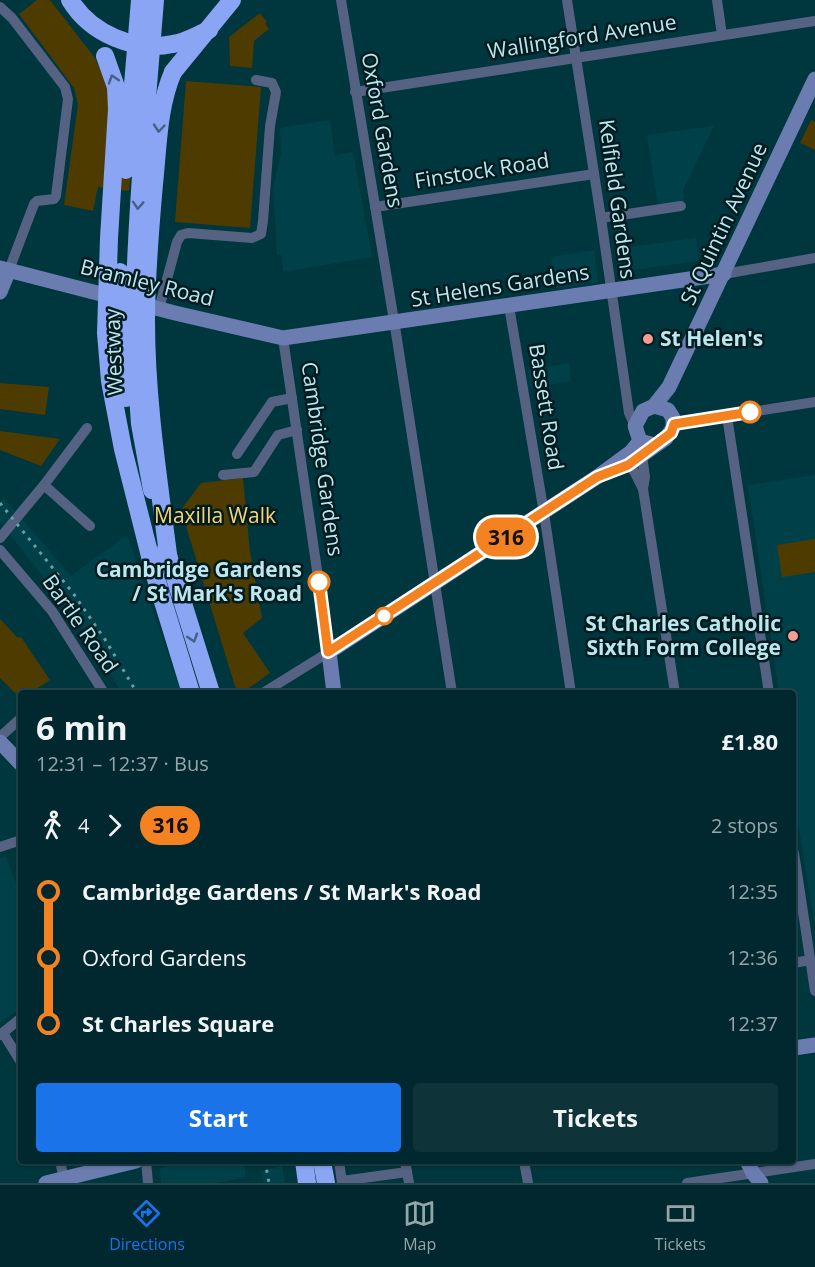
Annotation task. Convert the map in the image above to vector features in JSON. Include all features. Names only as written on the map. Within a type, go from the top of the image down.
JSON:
[{"type":"highway","name":"Westway","points":[[140,0],[124,196],[120,267],[120,337],[128,422],[190,690]]},
{"type":"highway","name":"Westway","points":[[155,0],[134,270],[134,338],[140,424],[151,483],[162,567],[210,690]]},
{"type":"highway","points":[[162,567],[147,332],[152,213],[161,110],[165,90],[173,72],[232,0]]},
{"type":"highway","points":[[73,4],[99,43],[116,87],[117,109],[106,333],[110,381],[123,449],[162,567]]},
{"type":"highway","points":[[73,4],[104,33],[145,46],[173,44],[208,30]]},
{"type":"highway","points":[[304,1164],[307,1183]]},
{"type":"highway","points":[[324,1164],[336,1182]]},
{"type":"main road","name":"St Quintin Avenue","points":[[635,426],[660,413],[669,387],[815,78]]},
{"type":"main road","points":[[0,292],[4,269]]},
{"type":"main road","name":"Bramley Road","points":[[4,269],[284,338]]},
{"type":"main road","name":"St Helens Gardens","points":[[284,338],[724,274]]},
{"type":"main road","name":"St Quintin Avenue","points":[[645,447],[671,433],[660,413]]},
{"type":"main road","points":[[635,426],[645,447]]},
{"type":"main road","points":[[597,477],[628,465],[645,447]]},
{"type":"main road","points":[[328,652],[544,513],[631,452],[645,447]]},
{"type":"main road","name":"Cambridge Gardens","points":[[328,652],[334,690]]},
{"type":"main road","points":[[0,742],[18,761]]},
{"type":"main road","points":[[796,1048],[815,1045]]},
{"type":"main road","points":[[57,1181],[124,1164]]},
{"type":"street","name":"Oxford Gardens","points":[[341,0],[452,690]]},
{"type":"street","name":"Kelfield Gardens","points":[[567,0],[630,418],[635,426]]},
{"type":"street","points":[[717,0],[722,35]]},
{"type":"street","points":[[0,7],[12,18],[65,87],[68,99],[56,196],[54,199],[37,201],[34,204],[4,269]]},
{"type":"street","name":"Wallingford Avenue","points":[[355,92],[815,21]]},
{"type":"street","points":[[159,309],[177,242],[181,235],[188,233],[252,238],[261,234],[270,126],[276,92],[272,83],[256,80]]},
{"type":"street","name":"Finstock Road","points":[[375,207],[594,174]]},
{"type":"street","points":[[601,218],[681,206]]},
{"type":"street","points":[[724,274],[815,258]]},
{"type":"street","name":"Bassett Road","points":[[509,306],[571,690]]},
{"type":"street","name":"Cambridge Gardens","points":[[284,338],[328,652]]},
{"type":"street","points":[[237,454],[272,402],[292,398]]},
{"type":"street","points":[[628,404],[660,413],[727,416],[815,402]]},
{"type":"street","points":[[727,416],[769,690]]},
{"type":"street","points":[[0,538],[87,428]]},
{"type":"street","points":[[223,475],[254,472],[278,435],[297,430]]},
{"type":"street","points":[[643,489],[645,447]]},
{"type":"street","points":[[628,465],[634,471],[643,489],[675,690]]},
{"type":"street","points":[[44,485],[90,526]]},
{"type":"street","name":"Bartle Road","points":[[0,550],[52,611],[102,690]]},
{"type":"street","points":[[268,690],[328,652]]},
{"type":"street","points":[[0,737],[18,721]]},
{"type":"street","points":[[0,847],[18,841]]},
{"type":"street","points":[[796,882],[811,934],[810,960],[815,991]]},
{"type":"street","points":[[796,963],[810,960]]},
{"type":"street","points":[[18,1020],[1,1034],[18,1058]]},
{"type":"street","points":[[57,1181],[60,1164]]},
{"type":"street","points":[[146,1164],[148,1183]]},
{"type":"street","points":[[339,1164],[336,1182],[407,1172]]},
{"type":"street","points":[[525,1164],[528,1183]]},
{"type":"street","points":[[687,1183],[815,1164]]},
{"type":"shaded area","points":[[330,120],[335,155],[353,152],[372,257],[283,272],[282,255],[277,255],[273,189],[281,154],[280,128]]},
{"type":"shaded area","points":[[714,126],[683,190],[684,202],[658,205],[647,135]]},
{"type":"shaded area","points":[[696,238],[698,261],[619,272],[615,249]]},
{"type":"shaded area","points":[[594,250],[598,282],[556,288],[551,257]]},
{"type":"shaded area","points":[[569,363],[571,381],[531,388],[528,370]]},
{"type":"shaded area","points":[[815,475],[815,922],[796,810],[796,690],[779,690],[748,485]]},
{"type":"shaded area","points":[[4,498],[71,576],[127,535],[180,690],[120,690],[75,617],[0,522],[0,503]]},
{"type":"shaded area","points":[[6,856],[18,891],[18,1010],[0,1023],[0,858]]},
{"type":"shaded area","points":[[177,1164],[244,1164],[246,1177],[217,1183],[161,1183],[160,1168]]},
{"type":"shaded area","points":[[282,1166],[285,1183],[263,1183],[261,1171]]},
{"type":"green space","points":[[37,0],[50,0],[95,58],[134,143],[129,191],[98,187],[93,211],[64,205],[78,104],[74,88],[19,14]]},
{"type":"green space","points":[[260,13],[269,29],[254,41],[252,68],[230,66],[229,37]]},
{"type":"green space","points":[[186,81],[261,87],[250,228],[175,222]]},
{"type":"green space","points":[[811,120],[815,122],[815,150],[800,143]]},
{"type":"green space","points":[[0,383],[49,387],[45,415],[0,409]]},
{"type":"green space","points":[[0,431],[60,439],[41,466],[0,450]]},
{"type":"green space","name":"Maxilla Walk","points":[[243,478],[250,552],[262,618],[243,633],[270,673],[246,690],[236,690],[182,513],[183,507],[201,483]]},
{"type":"green space","points":[[815,539],[815,572],[782,577],[777,545]]},
{"type":"green space","points":[[0,619],[18,638],[21,637],[50,680],[35,690],[18,690],[18,696],[0,678]]},
{"type":"railway","points":[[0,503],[73,593],[106,641],[135,690]]},
{"type":"railway","points":[[266,1164],[269,1183]]},
{"type":"bus line","name":"316","points":[[319,582],[328,652],[597,477],[628,465],[666,438],[674,428],[674,424],[750,412]]},
{"type":"place","name":"St Helen's","points":[[648,339]]},
{"type":"place","name":"Cambridge Gardens / St Mark's Road","points":[[319,582]]},
{"type":"place","name":"St Charles Catholic Sixth Form College","points":[[793,636]]}]
